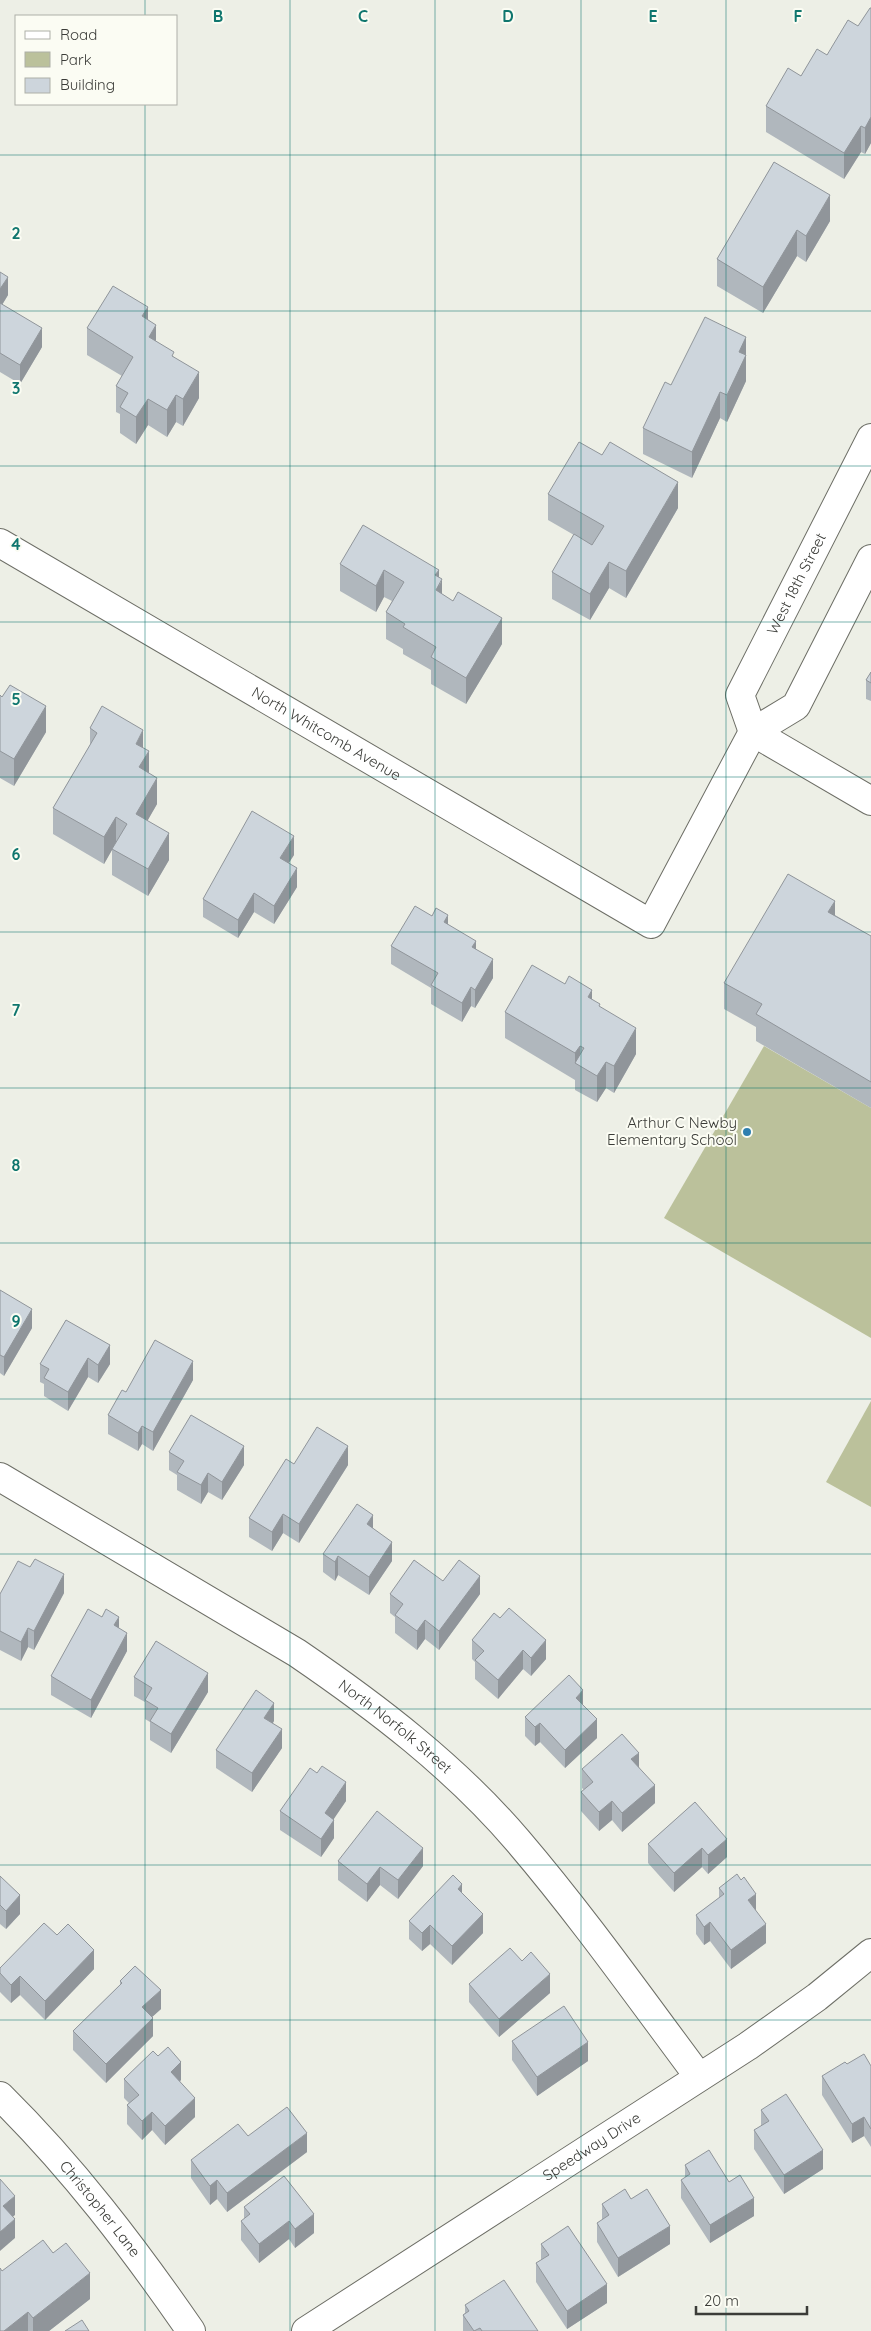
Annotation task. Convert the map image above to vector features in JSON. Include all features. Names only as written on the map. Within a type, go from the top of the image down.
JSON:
[{"type":"street","name":"West 18th Street","points":[[753,732],[740,695],[871,438]]},
{"type":"street","name":"North Whitcomb Avenue","points":[[0,543],[651,924],[753,732]]},
{"type":"street","points":[[871,559],[796,706],[753,732],[871,801]]},
{"type":"street","name":"North Norfolk Street","points":[[0,1477],[296,1653],[340,1682],[406,1734],[457,1779],[518,1841],[570,1905],[699,2077]]},
{"type":"street","name":"Speedway Drive","points":[[306,2331],[699,2077],[817,1997],[871,1953]]},
{"type":"street","name":"Christopher Lane","points":[[0,2096],[38,2134],[95,2200],[137,2254],[191,2331]]},
{"type":"green space","points":[[764,1046],[871,1108],[871,1338],[664,1218]]},
{"type":"green space","points":[[871,1401],[871,1507],[826,1482]]},
{"type":"building","points":[[870,8],[871,117],[865,128],[861,126],[844,153],[766,106],[788,68],[801,76],[817,49],[827,55],[848,20],[858,26]]},
{"type":"building","points":[[774,162],[830,195],[806,236],[797,230],[763,287],[717,259]]},
{"type":"building","points":[[0,272],[8,277],[0,289]]},
{"type":"building","points":[[113,286],[148,307],[142,316],[156,325],[149,337],[174,352],[172,356],[199,372],[183,399],[176,395],[167,410],[148,399],[136,417],[120,407],[128,393],[116,386],[133,357],[87,328]]},
{"type":"building","points":[[0,303],[42,328],[20,365],[0,353]]},
{"type":"building","points":[[705,317],[746,337],[739,352],[746,355],[727,395],[720,392],[692,452],[643,428],[665,382],[671,385]]},
{"type":"building","points":[[579,442],[602,455],[610,442],[678,482],[626,571],[609,562],[590,594],[552,572],[574,534],[592,545],[604,526],[548,494]]},
{"type":"building","points":[[363,525],[439,570],[435,575],[442,579],[436,590],[453,601],[458,592],[502,618],[466,678],[431,657],[436,647],[403,627],[405,624],[386,612],[404,582],[384,570],[376,586],[340,564]]},
{"type":"building","points":[[871,672],[871,683],[866,680]]},
{"type":"building","points":[[10,685],[46,706],[14,759],[0,751],[0,695],[2,697]]},
{"type":"building","points":[[102,706],[143,730],[136,744],[149,751],[139,767],[157,778],[136,814],[169,833],[148,869],[112,849],[127,824],[116,817],[104,837],[53,808],[97,733],[90,728]]},
{"type":"building","points":[[252,811],[294,836],[280,858],[297,868],[274,906],[254,893],[238,920],[203,899]]},
{"type":"building","points":[[788,874],[835,901],[828,912],[871,936],[871,1082],[756,1014],[762,1004],[724,983]]},
{"type":"building","points":[[415,906],[432,916],[436,908],[448,915],[444,922],[476,941],[472,947],[493,959],[475,990],[471,987],[462,1003],[431,985],[438,973],[391,946]]},
{"type":"building","points":[[532,965],[565,984],[569,976],[592,990],[588,997],[600,1004],[599,1006],[636,1028],[614,1066],[606,1062],[597,1076],[575,1063],[584,1048],[580,1046],[575,1053],[505,1012]]},
{"type":"building","points":[[0,1290],[32,1309],[4,1357],[0,1355]]},
{"type":"building","points":[[66,1320],[110,1345],[98,1365],[88,1358],[68,1392],[44,1378],[49,1369],[40,1364]]},
{"type":"building","points":[[155,1340],[193,1361],[153,1432],[142,1426],[138,1433],[108,1415],[122,1390],[126,1392]]},
{"type":"building","points":[[191,1415],[244,1446],[222,1482],[208,1473],[201,1485],[177,1472],[184,1461],[169,1452]]},
{"type":"building","points":[[317,1427],[348,1446],[299,1524],[283,1514],[272,1532],[249,1518],[286,1459],[294,1464]]},
{"type":"building","points":[[357,1504],[373,1515],[367,1524],[392,1542],[369,1577],[338,1556],[335,1562],[323,1554]]},
{"type":"building","points":[[35,1559],[64,1574],[34,1631],[28,1628],[21,1642],[0,1631],[0,1594],[18,1561],[30,1567]]},
{"type":"building","points":[[414,1560],[443,1581],[459,1560],[480,1576],[439,1631],[425,1620],[417,1631],[395,1615],[403,1604],[390,1594]]},
{"type":"building","points":[[509,1608],[546,1640],[531,1658],[523,1650],[498,1680],[475,1660],[484,1651],[472,1640],[494,1613],[500,1618]]},
{"type":"building","points":[[88,1609],[102,1617],[106,1609],[119,1617],[114,1625],[127,1633],[91,1700],[51,1676]]},
{"type":"building","points":[[156,1641],[208,1673],[171,1734],[150,1721],[158,1708],[145,1700],[152,1688],[134,1677]]},
{"type":"building","points":[[569,1675],[583,1690],[576,1698],[597,1719],[565,1750],[540,1723],[535,1727],[525,1717]]},
{"type":"building","points":[[256,1690],[274,1703],[264,1718],[282,1729],[252,1773],[216,1750]]},
{"type":"building","points":[[622,1734],[639,1753],[631,1759],[655,1785],[622,1813],[612,1801],[599,1812],[581,1792],[593,1782],[582,1769]]},
{"type":"building","points":[[322,1766],[346,1782],[325,1813],[334,1820],[321,1839],[280,1811],[310,1768],[317,1773]]},
{"type":"building","points":[[695,1802],[727,1839],[708,1855],[702,1848],[674,1873],[648,1844]]},
{"type":"building","points":[[377,1811],[423,1848],[398,1880],[380,1867],[367,1884],[338,1861]]},
{"type":"building","points":[[737,1874],[741,1880],[744,1877],[756,1894],[748,1900],[766,1924],[731,1950],[710,1922],[704,1927],[696,1915],[724,1894],[719,1888]]},
{"type":"building","points":[[453,1875],[462,1884],[458,1889],[483,1914],[452,1946],[430,1925],[422,1933],[409,1921]]},
{"type":"building","points":[[0,1876],[20,1895],[6,1911],[0,1905]]},
{"type":"building","points":[[44,1923],[57,1935],[68,1924],[94,1950],[45,2001],[20,1976],[11,1985],[0,1973],[0,1968]]},
{"type":"building","points":[[510,1948],[522,1961],[531,1952],[550,1974],[499,2019],[469,1984]]},
{"type":"building","points":[[135,1966],[161,1990],[142,2007],[153,2018],[106,2064],[73,2031],[122,1983],[120,1981]]},
{"type":"building","points":[[564,2006],[588,2042],[537,2077],[512,2041]]},
{"type":"building","points":[[168,2047],[181,2062],[171,2072],[195,2098],[165,2126],[152,2112],[142,2121],[127,2105],[139,2095],[124,2079],[153,2051],[158,2056]]},
{"type":"building","points":[[864,2054],[871,2066],[871,2129],[864,2117],[852,2124],[822,2076],[845,2062],[847,2064]]},
{"type":"building","points":[[786,2094],[823,2150],[784,2175],[754,2130],[769,2121],[761,2110]]},
{"type":"building","points":[[287,2107],[307,2133],[227,2193],[217,2180],[210,2186],[191,2160],[238,2124],[248,2136]]},
{"type":"building","points":[[709,2150],[729,2182],[740,2175],[754,2198],[710,2225],[681,2180],[690,2174],[685,2165]]},
{"type":"building","points":[[284,2176],[314,2214],[295,2229],[289,2221],[259,2244],[241,2221],[250,2214],[244,2207]]},
{"type":"building","points":[[0,2179],[15,2196],[3,2206],[15,2219],[0,2232]]},
{"type":"building","points":[[625,2189],[631,2199],[647,2189],[670,2226],[618,2258],[597,2223],[609,2215],[602,2204]]},
{"type":"building","points":[[568,2226],[607,2284],[567,2311],[536,2263],[549,2255],[541,2244]]},
{"type":"building","points":[[43,2240],[53,2253],[66,2243],[90,2273],[33,2318],[28,2312],[4,2331],[0,2331],[0,2268],[2,2271]]},
{"type":"building","points":[[504,2280],[538,2331],[482,2331],[480,2328],[474,2331],[463,2315],[469,2311],[465,2305]]},
{"type":"building","points":[[82,2320],[89,2331],[65,2331]]},
{"type":"place","name":"Arthur C Newby Elementary School","points":[[747,1132]]}]
